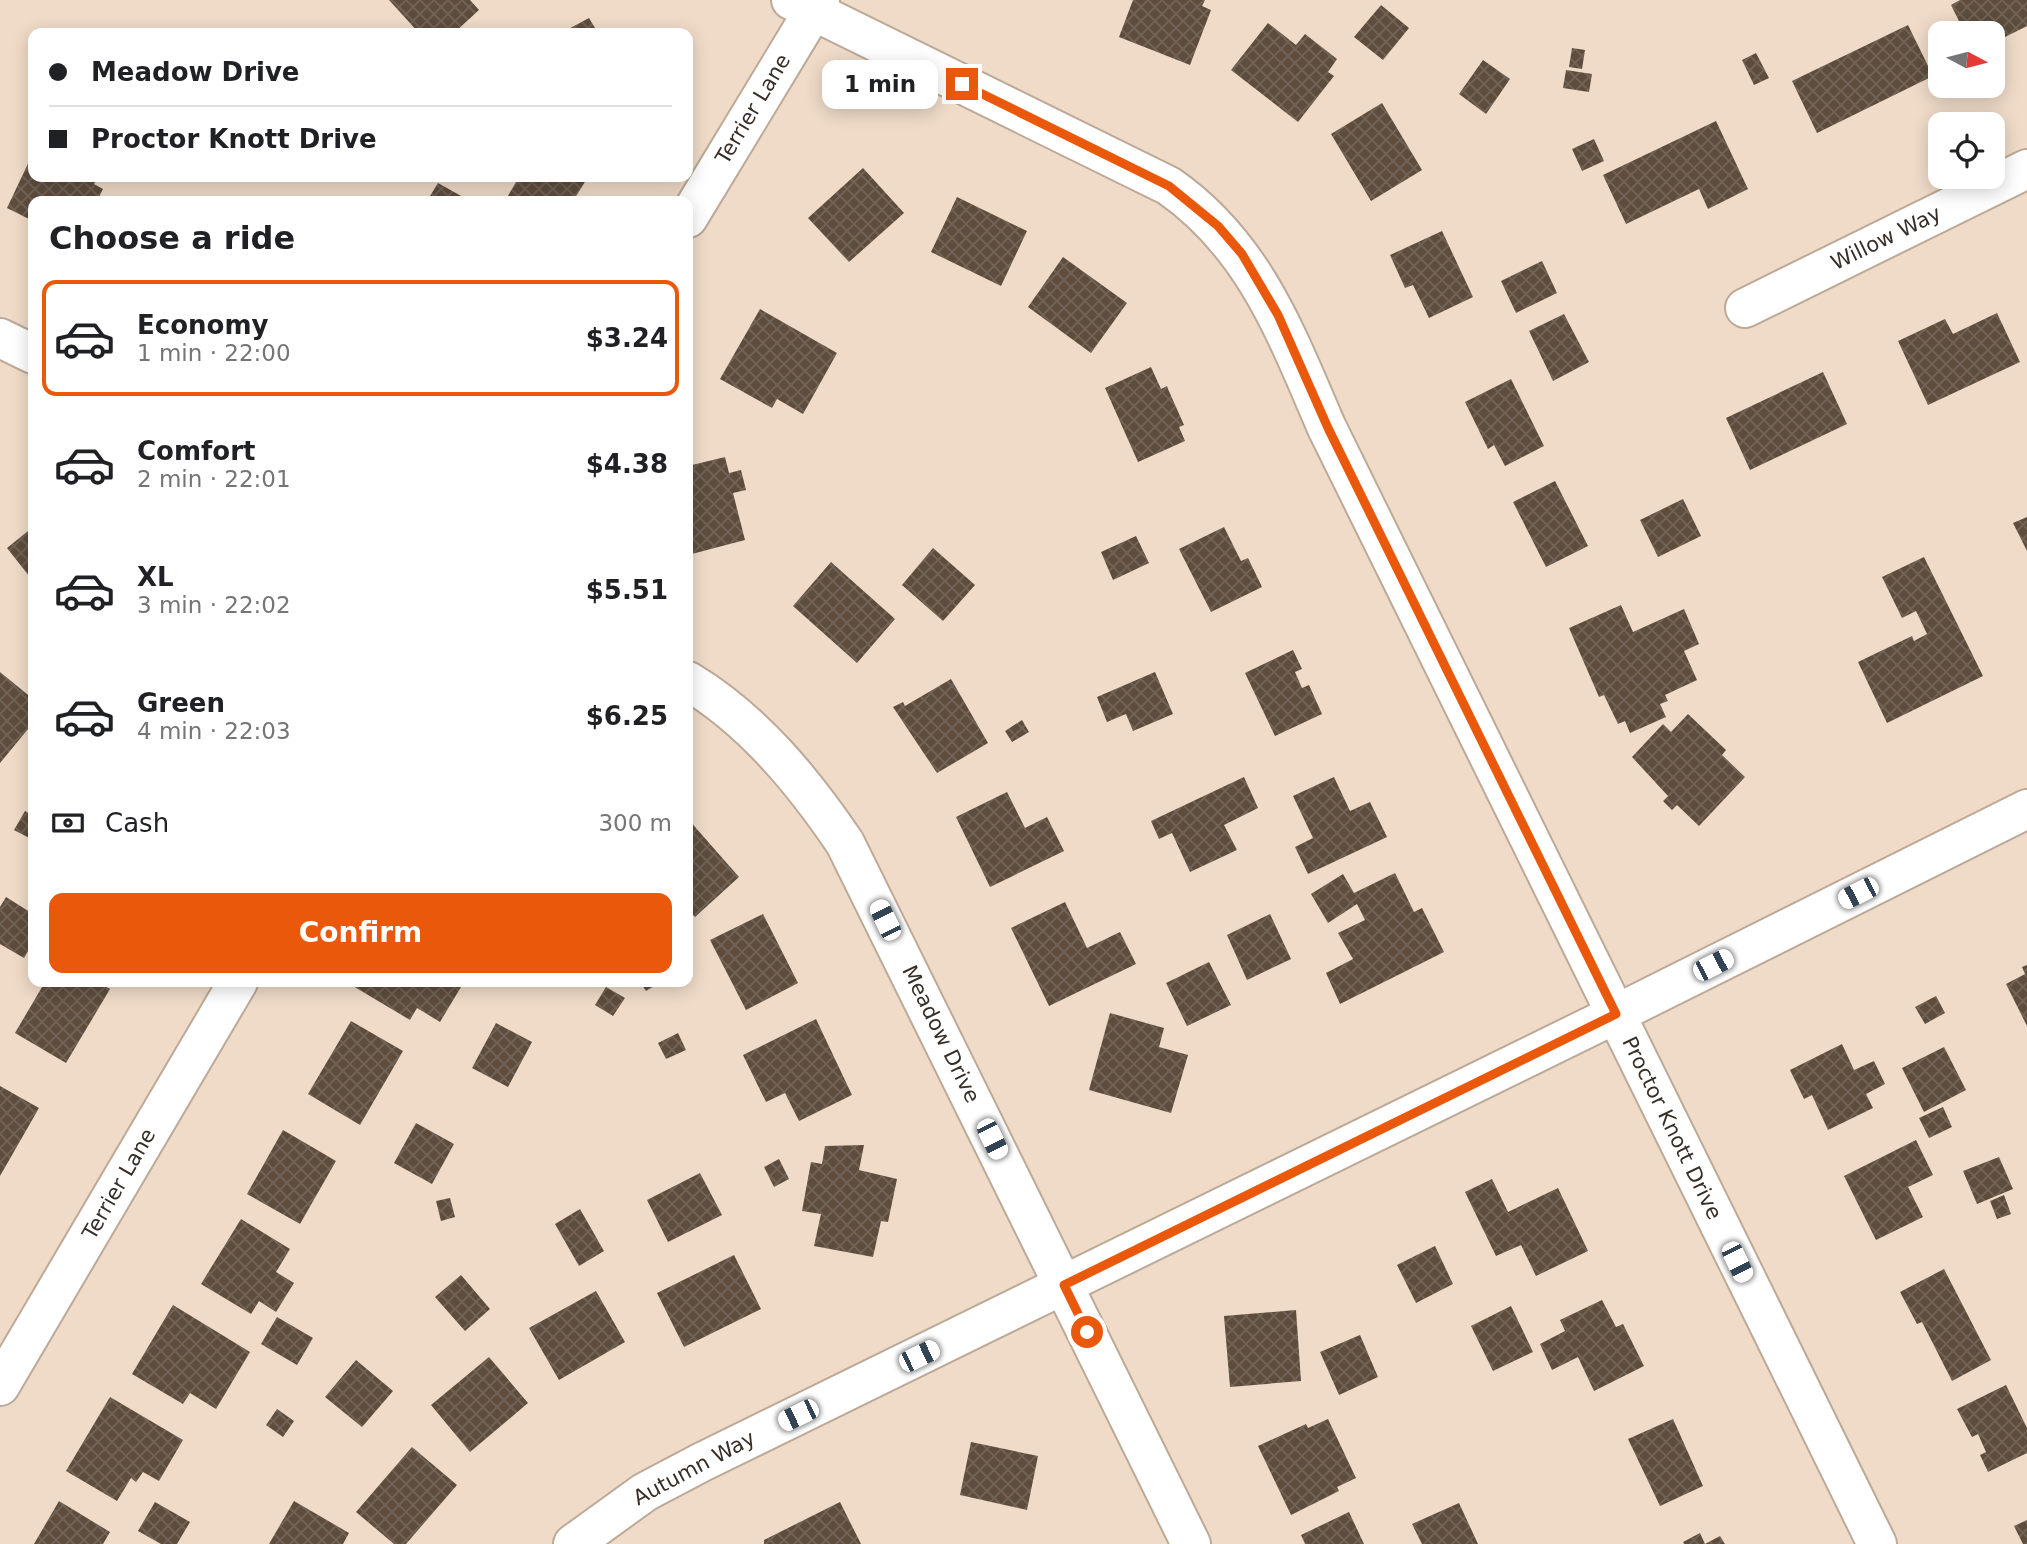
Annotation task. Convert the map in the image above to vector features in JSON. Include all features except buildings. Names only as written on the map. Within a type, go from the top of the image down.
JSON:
[{"type":"street","name":"Terrier Lane","points":[[693,209],[808,4]]},
{"type":"street","name":"Proctor Knott Drive","points":[[808,4],[1169,186],[1218,226],[1242,254],[1278,315],[1328,428],[1877,1544]]},
{"type":"street","name":"Willow Way","points":[[1745,308],[2027,169]]},
{"type":"street","points":[[0,338],[28,352]]},
{"type":"street","name":"Meadow Drive","points":[[693,685],[778,755],[817,802],[845,843],[1191,1544]]},
{"type":"street","name":"Autumn Way","points":[[573,1544],[645,1492],[690,1468],[1616,1014],[2027,808]]},
{"type":"street","name":"Terrier Lane","points":[[0,1386],[235,987]]},
{"type":"route","points":[[962,84],[1169,186],[1192,202],[1218,226],[1242,254],[1278,315],[1328,428],[1616,1014],[1064,1285],[1087,1332]]}]
